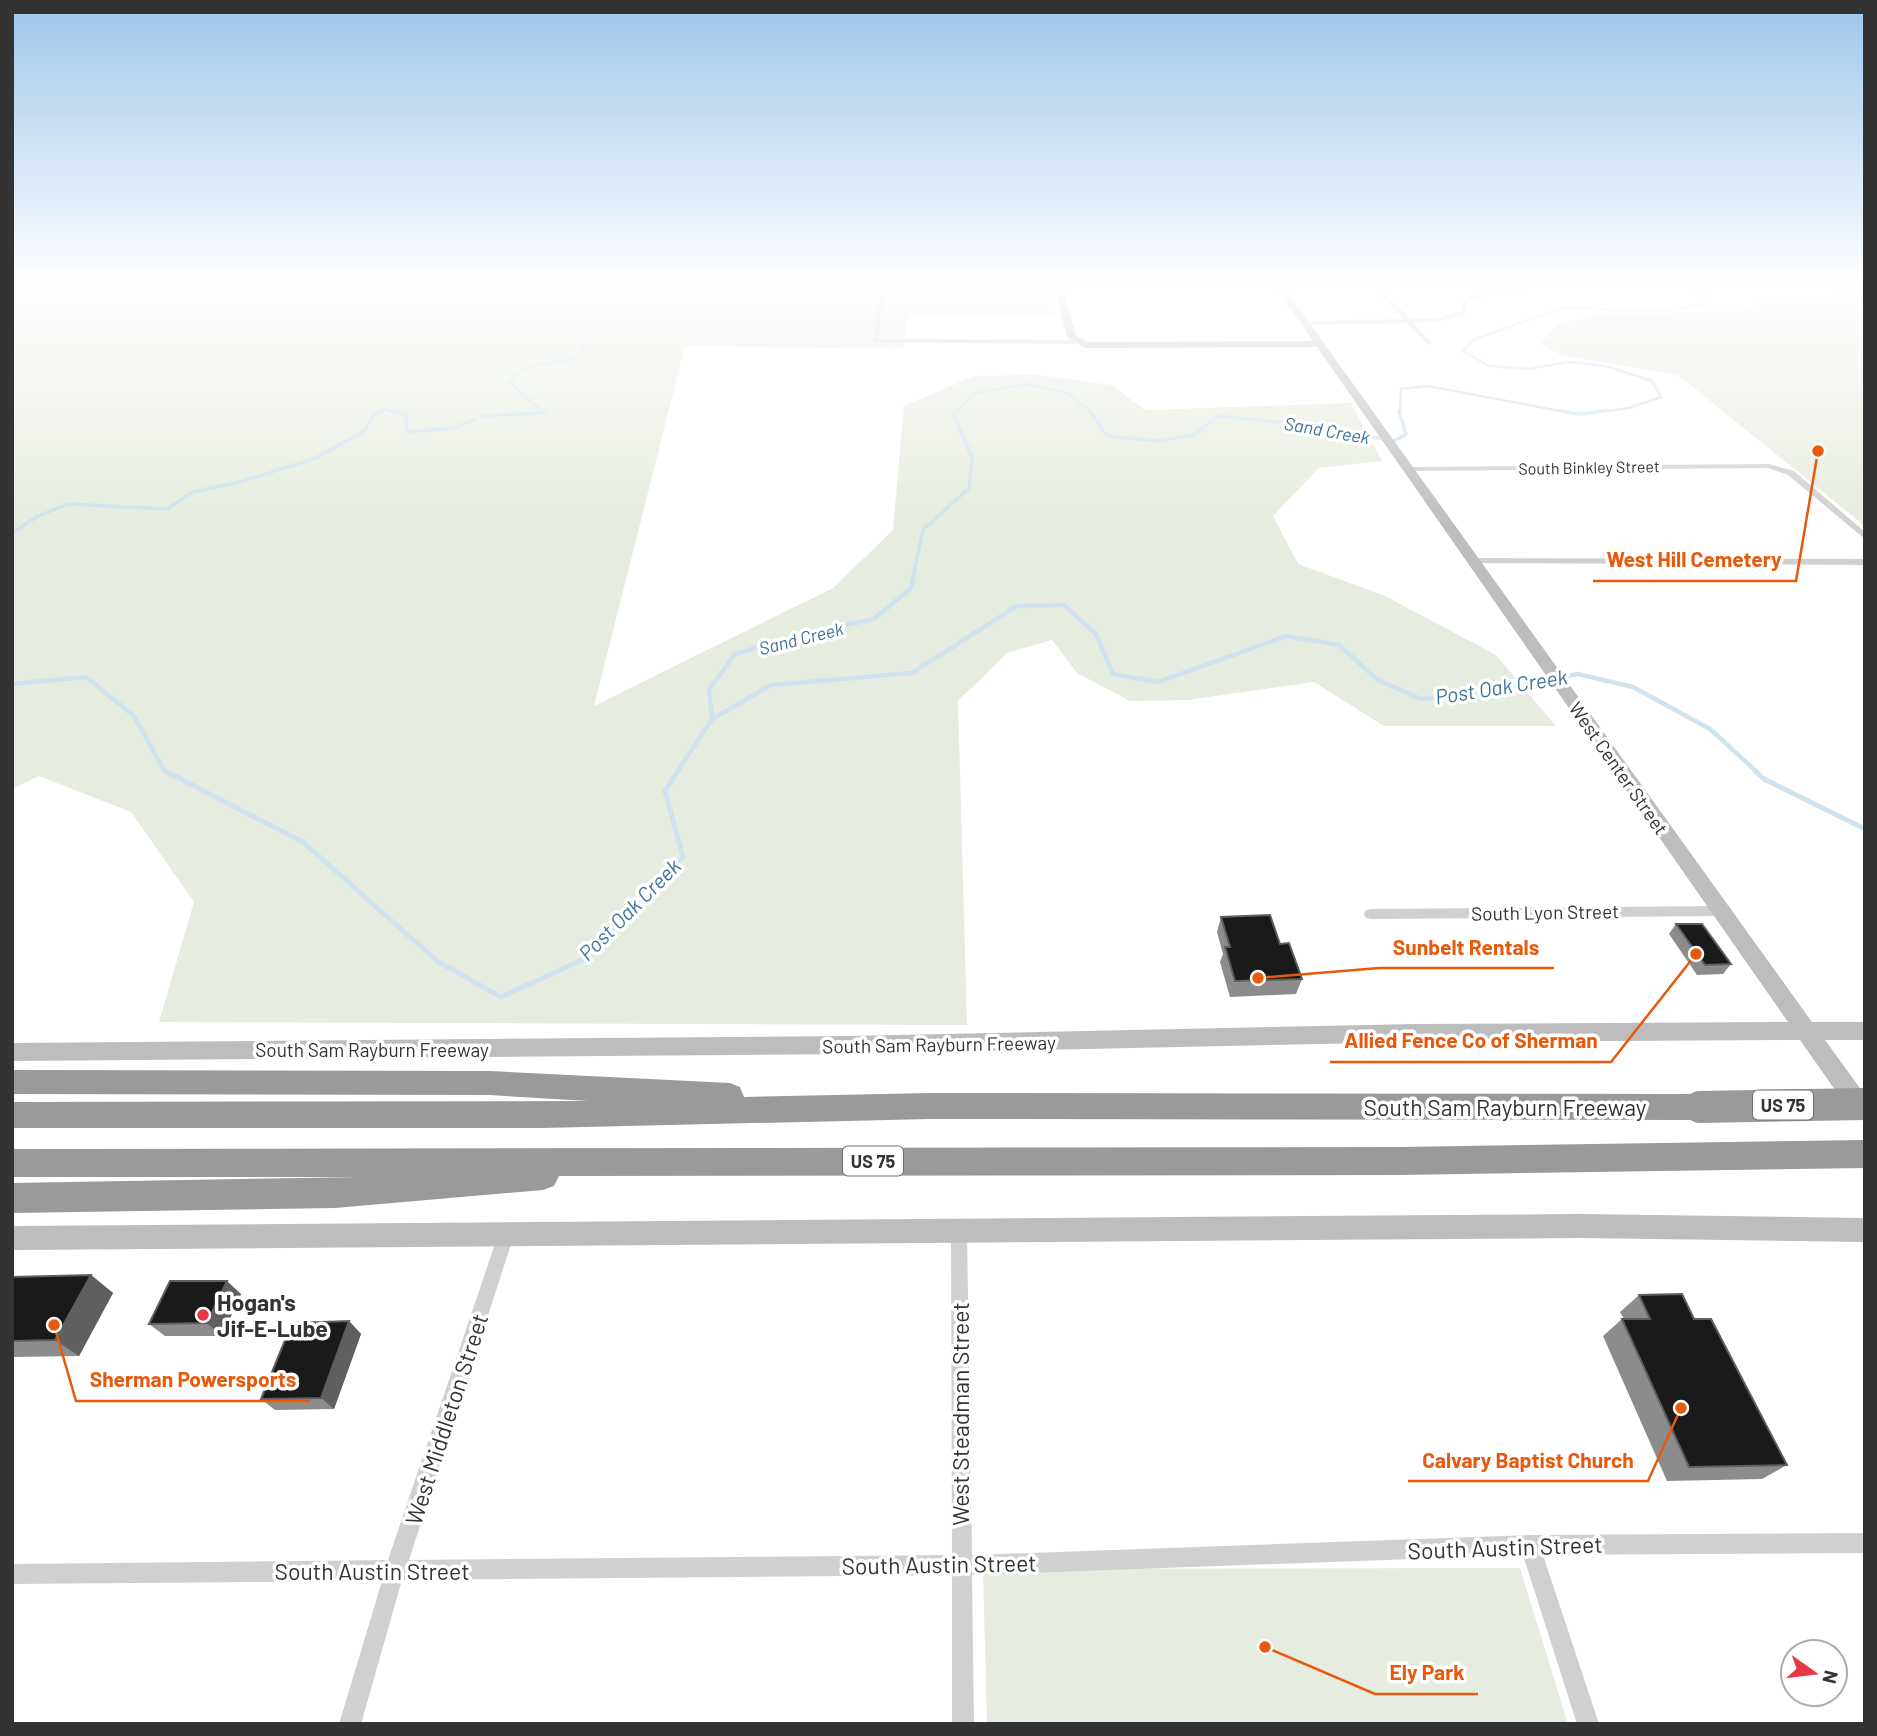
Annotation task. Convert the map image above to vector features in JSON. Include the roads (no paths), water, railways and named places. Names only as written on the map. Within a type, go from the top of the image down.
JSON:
[{"type":"highway","points":[[12,1082],[489,1083],[930,1106]]},
{"type":"highway","name":"South Sam Rayburn Freeway","points":[[12,1115],[542,1115],[930,1106],[1700,1107],[1865,1104]]},
{"type":"highway","name":"US 75","points":[[12,1163],[1385,1161],[1865,1154]]},
{"type":"highway","points":[[12,1198],[335,1193],[725,1161]]},
{"type":"main road","name":"West Center Street","points":[[1336,366],[1865,1114]]},
{"type":"main road","name":"South Sam Rayburn Freeway","points":[[12,1052],[848,1045],[1418,1033],[1865,1031]]},
{"type":"main road","points":[[12,1238],[1580,1226],[1865,1230]]},
{"type":"street","name":"South Binkley Street","points":[[1409,469],[1769,466]]},
{"type":"street","points":[[1769,466],[1791,474],[1865,537]]},
{"type":"street","points":[[1474,561],[1865,562]]},
{"type":"street","name":"South Lyon Street","points":[[1370,914],[1720,911]]},
{"type":"street","name":"West Steadman Street","points":[[959,1231],[963,1724]]},
{"type":"street","name":"West Middleton Street","points":[[350,1724],[396,1571],[506,1235]]},
{"type":"street","name":"South Austin Street","points":[[12,1574],[961,1565],[1530,1545],[1865,1542]]},
{"type":"street","points":[[1530,1545],[1588,1724]]},
{"type":"waterway","points":[[532,366],[516,374],[509,382],[544,413]]},
{"type":"waterway","name":"Sand Creek","points":[[1489,366],[1529,369],[1545,366]]},
{"type":"waterway","name":"Sand Creek","points":[[1591,413],[1629,408],[1661,397],[1652,381],[1606,366]]},
{"type":"waterway","name":"Sand Creek","points":[[955,413],[976,393],[1026,384],[1068,393],[1091,412]]},
{"type":"waterway","name":"Sand Creek","points":[[1400,413],[1401,389],[1427,386],[1571,413]]},
{"type":"waterway","points":[[381,411],[384,409],[397,413]]},
{"type":"waterway","points":[[12,533],[38,516],[68,504],[167,509],[193,492],[240,482],[316,458],[364,431],[374,415],[381,411]]},
{"type":"waterway","points":[[391,411],[406,415],[407,432],[454,428],[474,420]]},
{"type":"waterway","name":"Sand Creek","points":[[914,572],[923,530],[969,488],[972,457],[953,414],[956,411]]},
{"type":"waterway","name":"Sand Creek","points":[[1091,412],[1107,436],[1159,441],[1194,435],[1218,416],[1319,426],[1394,441],[1406,434],[1399,411]]},
{"type":"waterway","name":"Sand Creek","points":[[1562,411],[1579,414],[1605,411]]},
{"type":"waterway","points":[[481,416],[544,413]]},
{"type":"waterway","name":"Sand Creek","points":[[712,719],[709,690],[735,654],[803,634],[874,619],[911,588],[915,570]]},
{"type":"waterway","name":"Post Oak Creek","points":[[712,719],[771,685],[912,673],[1017,606],[1064,605],[1096,634],[1113,674],[1158,682],[1286,636],[1339,645],[1378,680],[1421,699],[1470,694],[1578,674],[1633,687],[1710,729],[1757,772]]},
{"type":"waterway","name":"Post Oak Creek","points":[[12,684],[86,677],[134,716],[164,770],[169,772]]},
{"type":"waterway","name":"Post Oak Creek","points":[[677,772],[712,719]]},
{"type":"waterway","name":"Post Oak Creek","points":[[165,771],[303,842],[437,961],[501,997],[582,960],[683,857],[665,791],[678,771]]},
{"type":"waterway","name":"Post Oak Creek","points":[[1755,771],[1764,779],[1865,829]]},
{"type":"place","name":"West Hill Cemetery","points":[[1818,451]]},
{"type":"place","name":"Allied Fence Co of Sherman","points":[[1696,954]]},
{"type":"place","name":"Sunbelt Rentals","points":[[1258,978]]},
{"type":"place","name":"Hogan's Jif-E-Lube","points":[[203,1315]]},
{"type":"place","name":"Sherman Powersports","points":[[54,1325]]},
{"type":"place","name":"Calvary Baptist Church","points":[[1681,1408]]},
{"type":"place","name":"Ely Park","points":[[1265,1647]]}]
